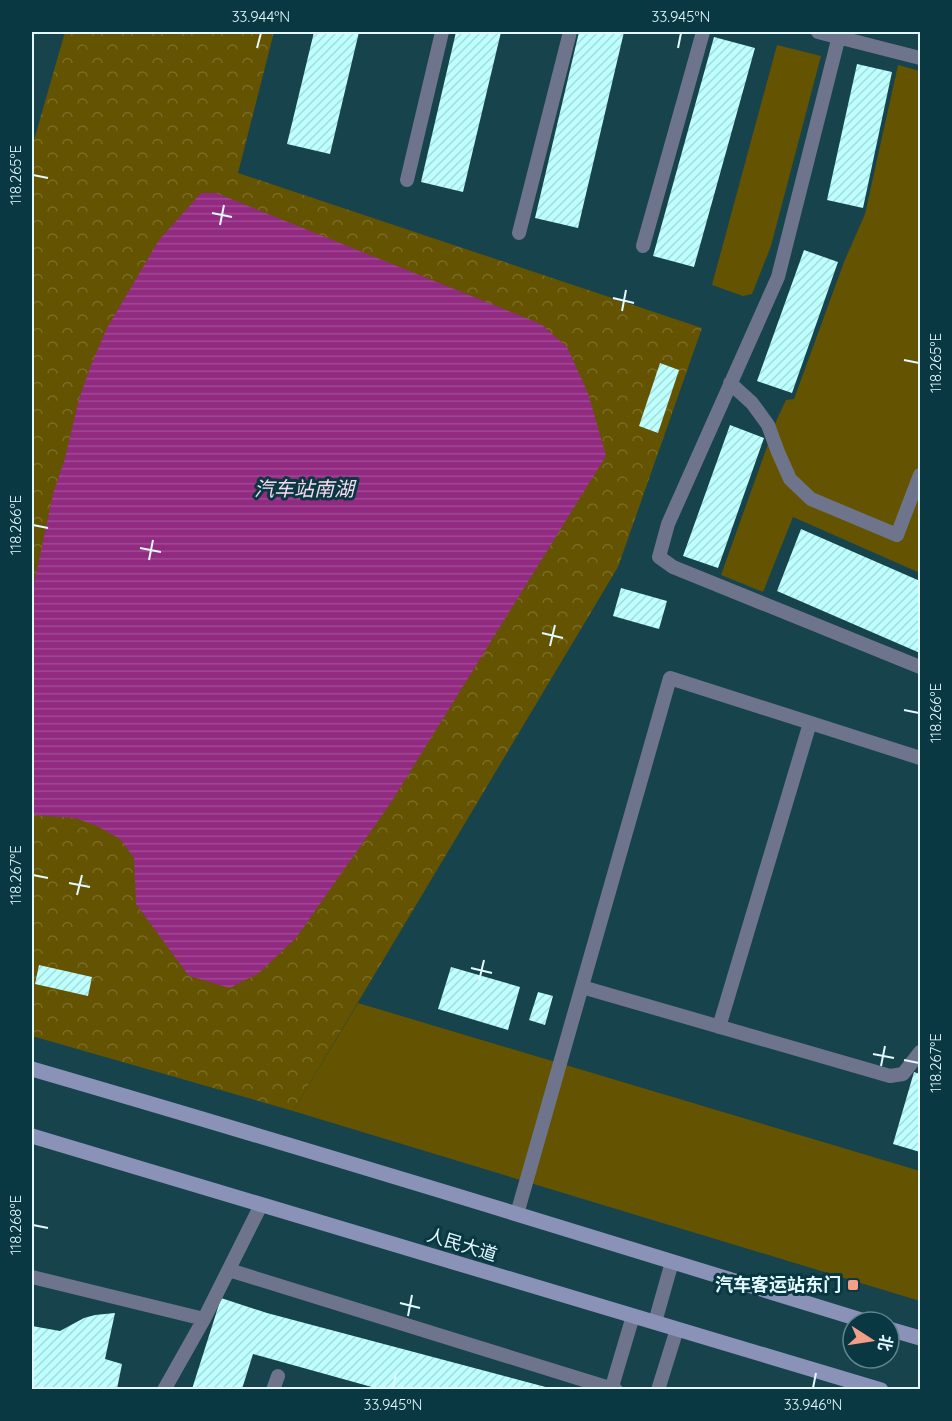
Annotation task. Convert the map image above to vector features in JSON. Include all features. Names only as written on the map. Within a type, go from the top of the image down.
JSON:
[{"type":"main road","points":[[32,1069],[201,1118],[841,1314]]},
{"type":"main road","name":"人民大道","points":[[32,1136],[881,1389]]},
{"type":"main road","points":[[901,1332],[921,1338]]},
{"type":"lane","points":[[407,180],[442,32]]},
{"type":"lane","points":[[519,233],[570,32]]},
{"type":"lane","points":[[643,246],[703,32]]},
{"type":"lane","points":[[818,32],[840,34],[921,58]]},
{"type":"lane","points":[[840,34],[778,277],[668,524],[659,557],[672,567],[921,667]]},
{"type":"lane","points":[[730,383],[752,403],[768,425],[790,479],[810,499],[897,535],[921,475]]},
{"type":"lane","points":[[518,1214],[670,678],[921,758]]},
{"type":"lane","points":[[719,1027],[810,723]]},
{"type":"lane","points":[[582,987],[890,1076],[903,1074],[921,1052]]},
{"type":"lane","points":[[164,1389],[204,1319],[261,1205]]},
{"type":"lane","points":[[655,1322],[672,1262]]},
{"type":"lane","points":[[229,1270],[612,1389],[633,1316]]},
{"type":"lane","points":[[32,1277],[204,1319]]},
{"type":"lane","points":[[658,1389],[676,1329]]},
{"type":"lane","points":[[273,1389],[278,1376]]},
{"type":"green space","name":"汽车站南湖","points":[[65,32],[274,32],[238,173],[702,328],[618,567],[293,1111],[32,1036],[32,147]]},
{"type":"green space","points":[[777,45],[821,56],[771,246],[752,294],[743,296],[712,285]]},
{"type":"green space","points":[[898,65],[920,71],[920,573],[793,517],[763,592],[721,575],[777,419],[786,400],[794,399],[844,262],[865,214]]},
{"type":"green space","points":[[358,1003],[920,1171],[920,1301],[293,1111]]},
{"type":"water","name":"汽车站南湖","points":[[201,193],[216,193],[541,324],[567,347],[588,393],[606,456],[390,804],[296,938],[259,973],[230,988],[189,976],[136,904],[134,858],[120,839],[97,826],[75,818],[32,815],[32,593],[53,494],[65,458],[79,399],[107,328],[159,240]]},
{"type":"building","points":[[314,32],[359,32],[330,154],[287,144]]},
{"type":"building","points":[[456,32],[501,32],[463,192],[421,182]]},
{"type":"building","points":[[579,32],[624,32],[578,228],[535,218]]},
{"type":"building","points":[[714,37],[755,48],[694,267],[653,256]]},
{"type":"building","points":[[857,64],[892,72],[863,208],[827,200]]},
{"type":"building","points":[[804,250],[838,262],[792,393],[757,381]]},
{"type":"building","points":[[660,363],[679,370],[658,433],[639,426]]},
{"type":"building","points":[[730,425],[764,438],[718,568],[683,556]]},
{"type":"building","points":[[801,529],[920,581],[920,653],[777,591]]},
{"type":"building","points":[[621,588],[667,601],[659,629],[613,616]]},
{"type":"building","points":[[39,965],[92,977],[88,996],[35,984]]},
{"type":"building","points":[[451,967],[520,987],[508,1030],[438,1009]]},
{"type":"building","points":[[538,992],[553,996],[545,1025],[529,1020]]},
{"type":"building","points":[[914,1072],[920,1074],[920,1152],[893,1144]]},
{"type":"building","points":[[221,1298],[267,1313],[553,1389],[379,1389],[253,1354],[242,1389],[192,1389]]},
{"type":"building","points":[[115,1313],[105,1359],[122,1364],[117,1389],[32,1389],[32,1326],[60,1331],[84,1318]]},
{"type":"place","name":"汽车客运站东门","points":[[853,1285]]}]
